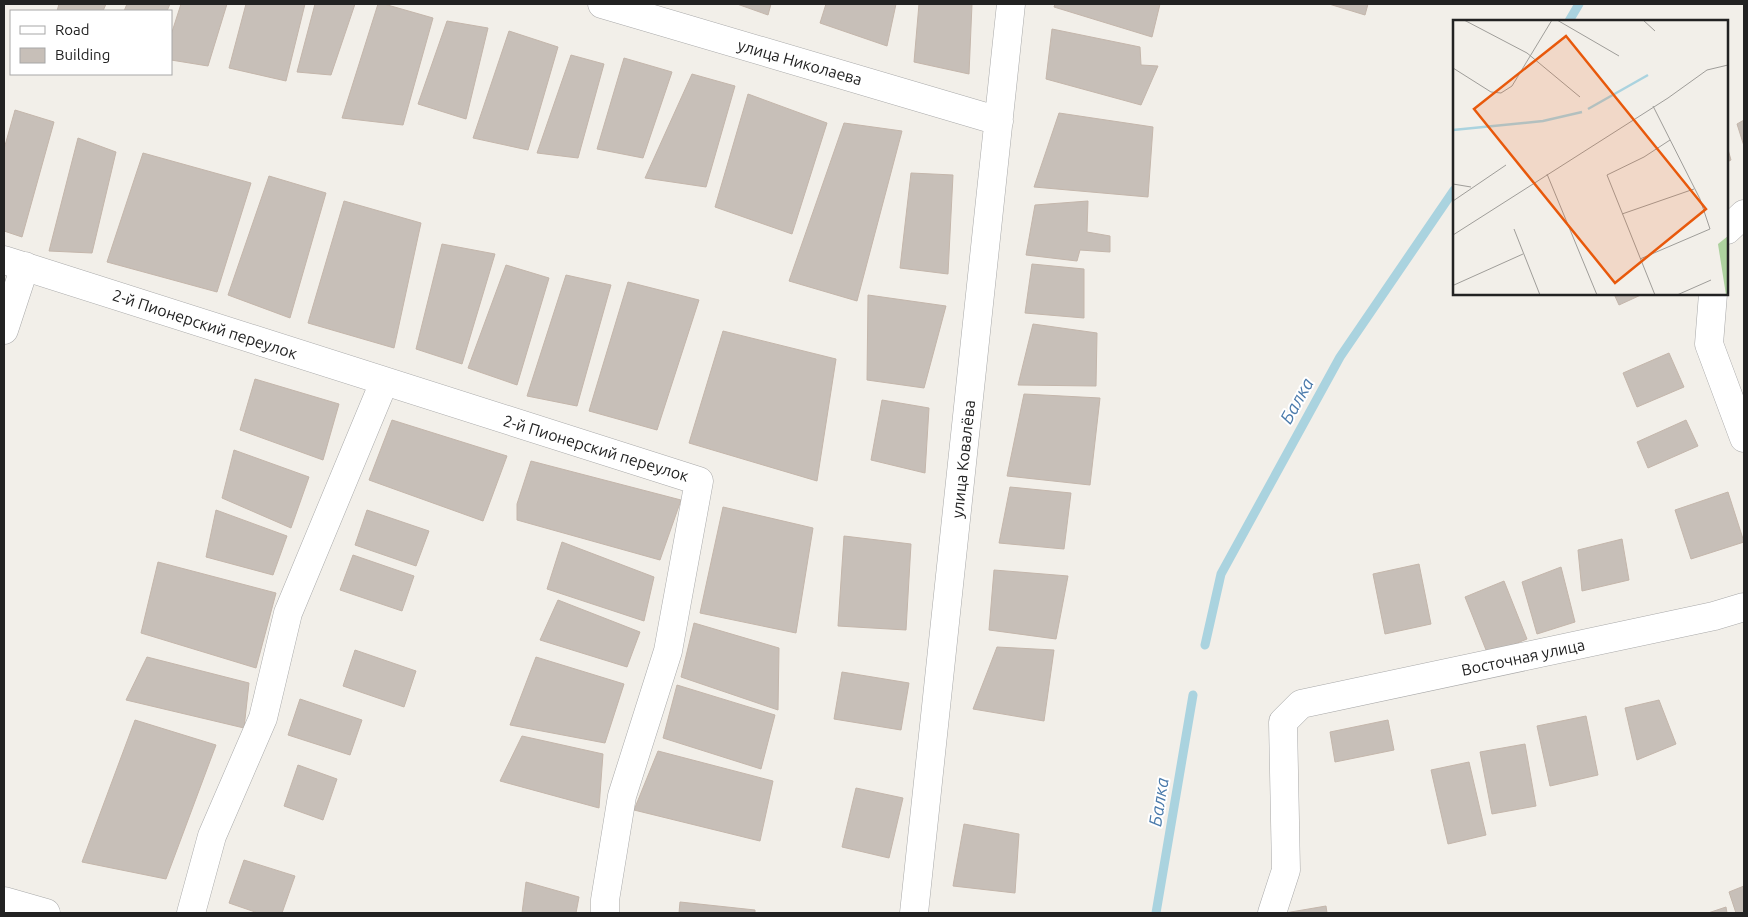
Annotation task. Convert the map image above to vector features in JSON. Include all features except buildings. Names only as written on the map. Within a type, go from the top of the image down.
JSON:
[{"type":"street","name":"улица Николаева","points":[[602,4],[999,121]]},
{"type":"street","name":"улица Ковалёва","points":[[914,913],[1011,4]]},
{"type":"street","points":[[1728,229],[1744,214]]},
{"type":"street","name":"2-й Пионерский переулок","points":[[4,330],[14,263],[699,481],[668,651],[622,796],[605,900],[605,913]]},
{"type":"street","points":[[1713,295],[1709,344],[1744,438]]},
{"type":"street","points":[[191,913],[212,836],[264,718],[288,614],[384,382]]},
{"type":"street","name":"Восточная улица","points":[[1272,913],[1286,870],[1283,722],[1301,704],[1714,616],[1744,607]]},
{"type":"street","points":[[4,901],[46,913]]},
{"type":"waterway","name":"Балка","points":[[1570,20],[1579,4]]},
{"type":"waterway","name":"Балка","points":[[1205,645],[1221,574],[1340,357],[1453,191]]},
{"type":"waterway","name":"Балка","points":[[1156,913],[1193,695]]}]
